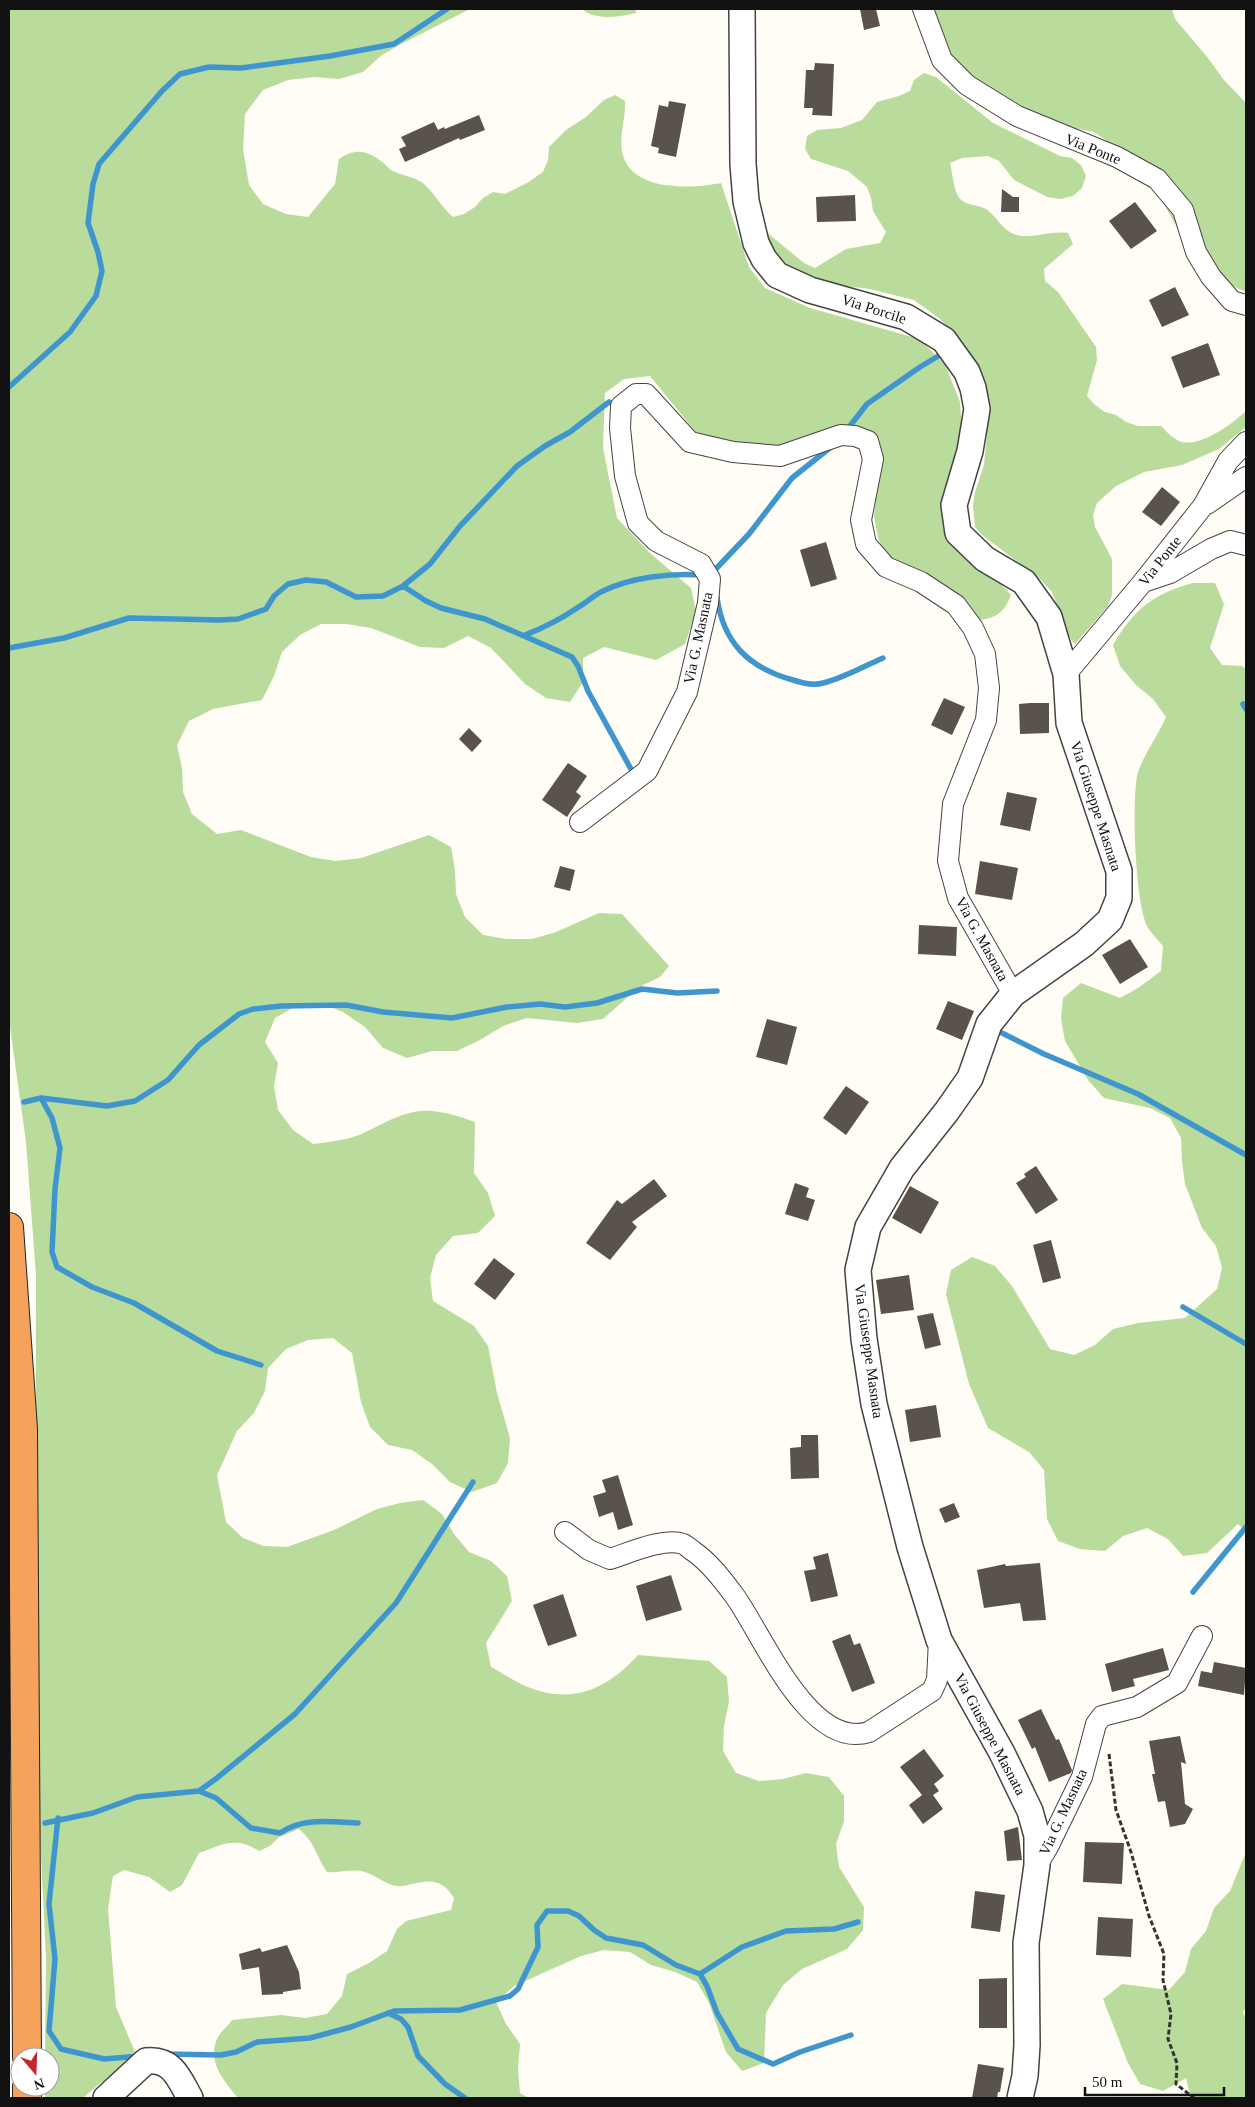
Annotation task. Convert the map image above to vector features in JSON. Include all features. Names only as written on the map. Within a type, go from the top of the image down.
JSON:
[{"type":"highway","points":[[9,1227],[23,1429],[27,2047]]},
{"type":"street","name":"Via Porcile","points":[[742,9],[743,164],[746,201],[756,243],[764,259],[777,275],[810,290],[906,317],[944,340],[967,372],[973,388],[977,409],[970,451],[954,504],[958,533],[985,559],[1024,582],[1049,617],[1066,674]]},
{"type":"street","name":"Via Ponte","points":[[923,9],[942,60],[967,85],[1017,116],[1117,158],[1157,179],[1183,210],[1196,252],[1211,277],[1232,301],[1246,305]]},
{"type":"street","name":"Via G. Masnata","points":[[580,822],[647,771],[686,692],[708,603],[710,579],[701,564],[656,541],[638,523],[624,476],[620,428],[621,406],[636,394],[646,394],[690,442],[733,452],[780,456],[841,435],[855,436],[868,441],[873,459],[861,520],[866,544],[886,567],[921,582],[956,605],[973,628],[985,654],[989,688],[986,720],[953,804],[948,861],[958,898],[1013,994]]},
{"type":"street","name":"Via Ponte","points":[[1066,674],[1143,582],[1203,506],[1228,461],[1246,442]]},
{"type":"street","points":[[1203,506],[1246,477]]},
{"type":"street","points":[[1143,582],[1170,573],[1211,549],[1230,542],[1246,545]]},
{"type":"street","name":"Via Giuseppe Masnata","points":[[1020,2098],[1025,2076],[1027,2045],[1026,1943],[1037,1865],[1037,1836],[1030,1811],[998,1746],[939,1640],[910,1547],[874,1404],[864,1339],[858,1270],[868,1227],[902,1168],[947,1111],[970,1078],[990,1024],[1013,994],[1084,944],[1110,920],[1119,898],[1119,871],[1069,724],[1066,674]]},
{"type":"street","points":[[565,1532],[589,1550],[610,1559],[655,1544],[683,1544],[706,1560],[735,1596],[786,1683],[819,1718],[844,1734],[857,1736],[869,1732],[932,1691],[937,1680],[939,1640]]},
{"type":"street","points":[[1102,1716],[1137,1707],[1177,1683],[1202,1636]]},
{"type":"street","name":"Via G. Masnata","points":[[1037,1865],[1048,1848],[1082,1777],[1096,1724],[1102,1716]]},
{"type":"street","points":[[106,2098],[146,2061],[153,2060],[171,2067],[176,2072],[190,2098]]},
{"type":"path","points":[[1102,1716],[1113,1774],[1116,1810],[1131,1852],[1149,1916],[1164,1954],[1162,1980],[1171,2014],[1168,2039],[1177,2063],[1176,2084],[1194,2098]]},
{"type":"green space","points":[[9,9],[470,9],[382,55],[363,72],[339,79],[314,77],[288,80],[263,90],[245,114],[243,149],[249,185],[263,204],[286,214],[308,217],[335,184],[339,159],[350,153],[360,152],[376,157],[393,171],[422,182],[453,217],[464,214],[493,192],[505,194],[527,183],[543,172],[548,160],[549,147],[566,130],[586,117],[604,100],[615,95],[625,101],[621,138],[622,151],[627,164],[636,174],[648,181],[662,185],[693,186],[721,183],[749,267],[765,288],[810,308],[919,339],[945,364],[960,402],[962,433],[946,525],[1011,595],[1000,613],[991,618],[980,620],[888,559],[878,538],[874,516],[880,456],[841,428],[770,448],[699,436],[650,376],[624,379],[605,393],[603,448],[617,518],[651,554],[691,588],[696,611],[685,644],[656,660],[604,647],[583,658],[583,682],[570,702],[546,698],[525,684],[491,648],[468,636],[444,648],[420,647],[371,628],[346,624],[321,624],[300,635],[282,652],[274,676],[262,700],[213,709],[189,721],[177,745],[182,768],[183,792],[192,814],[217,834],[241,830],[311,857],[335,861],[361,858],[429,835],[451,847],[455,870],[456,894],[465,917],[483,935],[506,939],[532,939],[556,932],[599,913],[622,914],[669,966],[660,977],[639,987],[603,1019],[577,1023],[527,1018],[503,1026],[457,1051],[432,1051],[407,1058],[383,1048],[365,1027],[343,1012],[320,1003],[296,1006],[275,1018],[265,1042],[278,1063],[274,1086],[278,1110],[293,1130],[313,1144],[356,1136],[413,1112],[442,1112],[475,1122],[474,1173],[488,1193],[495,1216],[478,1233],[453,1236],[436,1255],[430,1278],[433,1301],[474,1326],[488,1346],[497,1393],[510,1438],[508,1463],[497,1483],[472,1492],[450,1482],[432,1464],[412,1450],[388,1445],[370,1427],[361,1402],[352,1353],[333,1338],[308,1340],[286,1349],[268,1368],[265,1391],[254,1413],[237,1431],[217,1475],[226,1522],[243,1538],[264,1546],[287,1547],[334,1530],[377,1509],[423,1500],[442,1514],[454,1534],[469,1552],[491,1561],[507,1576],[512,1601],[486,1643],[491,1667],[523,1685],[544,1692],[574,1694],[601,1685],[614,1677],[638,1655],[709,1661],[727,1677],[729,1702],[724,1726],[723,1751],[736,1773],[759,1781],[783,1779],[806,1773],[829,1777],[844,1796],[844,1821],[836,1844],[839,1867],[864,1907],[863,1930],[847,1949],[802,1969],[783,1985],[766,2013],[764,2063],[742,2071],[726,2052],[709,2003],[697,1982],[675,1972],[651,1965],[630,1952],[604,1950],[581,1956],[514,1986],[496,2002],[506,2024],[520,2044],[518,2069],[520,2093],[529,2098],[238,2098],[218,2071],[214,2056],[214,2047],[217,2039],[232,2020],[281,2015],[305,2018],[327,2014],[342,1996],[347,1974],[387,1951],[397,1929],[406,1921],[451,1910],[454,1898],[446,1888],[436,1882],[419,1882],[399,1886],[392,1885],[361,1871],[327,1872],[312,1844],[299,1829],[279,1837],[270,1846],[259,1851],[251,1846],[229,1843],[199,1853],[182,1885],[170,1892],[149,1877],[124,1870],[113,1876],[108,1909],[116,2007],[135,2052],[131,2063],[99,2084],[83,2098],[45,2098],[60,2097],[60,2047],[45,2047],[46,1959],[35,1731],[36,1275],[26,1142],[9,1020]]},
{"type":"green space","points":[[581,9],[636,9],[636,13],[615,17],[601,17]]},
{"type":"green space","points":[[929,9],[1172,9],[1175,19],[1223,79],[1246,103],[1246,292],[1224,282],[1192,254],[1142,165],[1094,132],[1044,122],[994,97],[950,63]]},
{"type":"green space","points":[[924,73],[936,77],[993,123],[1060,156],[1072,158],[1081,165],[1086,176],[1082,188],[1073,196],[1060,199],[1047,197],[1014,180],[999,161],[988,156],[962,158],[950,163],[958,196],[964,202],[986,209],[1010,232],[1022,236],[1068,233],[1073,244],[1044,269],[1045,281],[1058,292],[1096,347],[1097,360],[1087,396],[1095,405],[1105,412],[1116,415],[1126,422],[1138,426],[1161,426],[1176,440],[1187,443],[1196,442],[1215,434],[1246,411],[1246,427],[1219,449],[1182,465],[1144,472],[1116,486],[1097,503],[1093,515],[1095,527],[1112,559],[1112,595],[1108,606],[1075,644],[1071,640],[1052,592],[1038,577],[983,536],[975,527],[973,506],[975,492],[984,465],[987,434],[983,391],[967,348],[940,319],[914,300],[870,289],[814,282],[779,263],[767,244],[765,231],[804,263],[815,268],[846,249],[880,243],[886,232],[873,211],[867,187],[848,171],[811,159],[805,149],[807,136],[817,130],[841,128],[862,120],[877,102],[910,91],[914,80]]},
{"type":"green space","points":[[1193,583],[1215,583],[1224,604],[1210,648],[1222,665],[1242,666],[1246,669],[1246,1532],[1238,1524],[1207,1553],[1183,1556],[1168,1539],[1147,1528],[1123,1536],[1105,1551],[1080,1549],[1058,1541],[1047,1519],[1044,1470],[1029,1452],[988,1428],[969,1384],[946,1294],[951,1270],[972,1257],[995,1266],[1012,1286],[1050,1349],[1074,1355],[1095,1345],[1113,1329],[1138,1323],[1185,1318],[1217,1289],[1222,1268],[1216,1246],[1202,1228],[1185,1184],[1181,1138],[1170,1118],[1150,1108],[1104,1098],[1088,1080],[1065,1041],[1061,1019],[1063,998],[1081,983],[1120,998],[1138,988],[1161,971],[1163,946],[1148,928],[1140,898],[1135,851],[1135,803],[1138,772],[1166,717],[1153,699],[1136,685],[1120,666],[1113,645],[1137,612],[1146,605],[1167,592]]},
{"type":"green space","points":[[1246,1852],[1246,2008],[1243,2012],[1246,2020],[1246,2098],[1191,2098],[1186,2078],[1163,2091],[1140,2084],[1128,2063],[1103,1999],[1122,1984],[1169,1990],[1185,1972],[1191,1949],[1206,1931],[1214,1908],[1230,1891]]},
{"type":"building","points":[[860,9],[876,9],[880,26],[864,30]]},
{"type":"building","points":[[815,63],[834,64],[832,116],[812,115],[813,108],[804,108],[806,70],[814,70]]},
{"type":"building","points":[[669,101],[686,104],[676,157],[658,153],[659,148],[651,146],[659,105],[668,107]]},
{"type":"building","points":[[479,115],[485,130],[460,140],[459,138],[405,162],[399,149],[406,146],[401,137],[434,122],[438,130],[444,127],[445,129]]},
{"type":"building","points":[[1002,189],[1013,197],[1019,197],[1019,212],[1001,212]]},
{"type":"building","points":[[855,195],[856,221],[817,222],[816,197]]},
{"type":"building","points":[[1135,202],[1157,231],[1131,249],[1109,221]]},
{"type":"building","points":[[1175,287],[1189,315],[1162,327],[1149,300]]},
{"type":"building","points":[[1208,343],[1220,375],[1183,388],[1171,357]]},
{"type":"building","points":[[1162,487],[1180,502],[1161,526],[1142,512]]},
{"type":"building","points":[[826,542],[837,579],[811,587],[800,550]]},
{"type":"building","points":[[944,698],[965,707],[952,735],[931,725]]},
{"type":"building","points":[[1049,703],[1049,733],[1020,734],[1019,704]]},
{"type":"building","points":[[469,728],[482,741],[472,752],[459,739]]},
{"type":"building","points":[[568,763],[587,776],[576,792],[581,796],[567,817],[542,800]]},
{"type":"building","points":[[1007,792],[1037,798],[1030,831],[1000,825]]},
{"type":"building","points":[[980,861],[1018,868],[1012,900],[975,894]]},
{"type":"building","points":[[560,866],[575,870],[570,891],[554,887]]},
{"type":"building","points":[[919,925],[957,927],[956,956],[918,954]]},
{"type":"building","points":[[1130,939],[1148,967],[1120,984],[1102,955]]},
{"type":"building","points":[[948,1001],[974,1011],[962,1040],[936,1029]]},
{"type":"building","points":[[767,1019],[797,1027],[787,1065],[756,1057]]},
{"type":"building","points":[[846,1086],[869,1102],[846,1135],[823,1118]]},
{"type":"building","points":[[1036,1166],[1058,1200],[1036,1214],[1016,1183],[1026,1177],[1024,1174]]},
{"type":"building","points":[[654,1179],[667,1196],[632,1222],[637,1227],[610,1260],[586,1243],[617,1200],[622,1204]]},
{"type":"building","points":[[795,1183],[809,1188],[806,1197],[815,1200],[808,1221],[785,1214]]},
{"type":"building","points":[[910,1186],[939,1202],[921,1234],[892,1218]]},
{"type":"building","points":[[1051,1240],[1061,1278],[1043,1283],[1033,1245]]},
{"type":"building","points":[[494,1258],[515,1274],[495,1300],[474,1284]]},
{"type":"building","points":[[909,1275],[914,1310],[881,1314],[876,1280]]},
{"type":"building","points":[[933,1313],[941,1345],[925,1349],[917,1316]]},
{"type":"building","points":[[936,1405],[941,1437],[910,1442],[905,1410]]},
{"type":"building","points":[[801,1435],[818,1435],[819,1478],[791,1479],[790,1448],[801,1447]]},
{"type":"building","points":[[618,1475],[633,1525],[618,1530],[613,1512],[599,1517],[593,1496],[606,1492],[602,1480]]},
{"type":"building","points":[[954,1503],[960,1517],[945,1523],[939,1509]]},
{"type":"building","points":[[828,1553],[838,1596],[811,1602],[804,1571],[816,1569],[813,1557]]},
{"type":"building","points":[[1040,1563],[1046,1620],[1023,1621],[1020,1603],[984,1608],[977,1570],[1005,1564],[1006,1566]]},
{"type":"building","points":[[671,1575],[682,1610],[646,1621],[636,1586]]},
{"type":"building","points":[[563,1594],[577,1636],[548,1646],[533,1605]]},
{"type":"building","points":[[850,1634],[854,1645],[860,1643],[875,1683],[852,1692],[832,1641]]},
{"type":"building","points":[[1163,1648],[1169,1670],[1133,1679],[1135,1686],[1112,1692],[1105,1664]]},
{"type":"building","points":[[1214,1662],[1246,1668],[1244,1695],[1198,1686],[1201,1671],[1212,1673]]},
{"type":"building","points":[[1041,1709],[1056,1740],[1059,1739],[1072,1770],[1071,1773],[1049,1782],[1035,1747],[1032,1749],[1018,1720]]},
{"type":"building","points":[[1180,1736],[1186,1764],[1181,1762],[1185,1804],[1193,1809],[1185,1824],[1170,1827],[1165,1801],[1158,1802],[1152,1774],[1155,1774],[1149,1741]]},
{"type":"building","points":[[924,1749],[944,1776],[934,1784],[939,1791],[933,1795],[943,1809],[923,1824],[909,1805],[922,1795],[900,1767]]},
{"type":"building","points":[[1018,1827],[1022,1860],[1007,1861],[1004,1831]]},
{"type":"building","points":[[1085,1842],[1124,1843],[1122,1884],[1083,1882]]},
{"type":"building","points":[[975,1891],[1005,1895],[1000,1932],[971,1928]]},
{"type":"building","points":[[1098,1917],[1133,1919],[1131,1957],[1096,1955]]},
{"type":"building","points":[[287,1945],[299,1972],[301,1989],[283,1992],[283,1994],[262,1995],[259,1967],[242,1970],[239,1954],[260,1948],[262,1952]]},
{"type":"building","points":[[1007,1978],[1007,2028],[979,2028],[979,1979]]},
{"type":"building","points":[[978,2064],[1004,2068],[1000,2092],[998,2092],[997,2098],[972,2098]]},
{"type":"waterway","points":[[9,387],[70,332],[96,296],[102,271],[88,223],[93,184],[99,164],[162,91],[180,74],[209,67],[241,68],[330,56],[394,44],[447,9]]},
{"type":"waterway","points":[[846,431],[867,404],[945,352]]},
{"type":"waterway","points":[[9,648],[64,638],[129,618],[238,619],[266,609],[274,596],[288,584],[306,580],[326,582],[356,597],[383,596],[403,586],[430,564],[460,526],[517,466],[545,446],[570,432],[609,402]]},
{"type":"waterway","points":[[711,574],[749,534],[792,478],[831,447]]},
{"type":"waterway","points":[[525,635],[558,620],[614,586],[651,577],[702,575]]},
{"type":"waterway","points":[[403,586],[441,608],[485,619],[572,657],[578,666],[588,691],[632,771],[639,771]]},
{"type":"waterway","points":[[717,597],[725,628],[732,640],[751,661],[777,675],[804,683],[819,684],[839,678],[883,658]]},
{"type":"waterway","points":[[1243,704],[1246,709]]},
{"type":"waterway","points":[[24,1102],[41,1098],[107,1106],[135,1101],[168,1080],[199,1045],[239,1014],[253,1009],[281,1006],[346,1005],[383,1012],[452,1018],[507,1007],[540,1004],[565,1007],[597,1003],[642,989],[677,993],[717,991]]},
{"type":"waterway","points":[[1002,1033],[1044,1054],[1138,1094],[1246,1155]]},
{"type":"waterway","points":[[41,1098],[52,1118],[60,1148],[55,1189],[52,1252],[57,1267],[92,1287],[134,1303],[217,1351],[261,1365]]},
{"type":"waterway","points":[[1183,1307],[1246,1344]]},
{"type":"waterway","points":[[45,1823],[93,1813],[137,1797],[199,1791],[217,1778],[295,1714],[396,1603],[473,1482]]},
{"type":"waterway","points":[[1193,1592],[1246,1527]]},
{"type":"waterway","points":[[199,1791],[216,1798],[251,1828],[280,1833],[289,1828],[308,1823],[358,1823]]},
{"type":"waterway","points":[[58,1818],[49,1904],[55,1959],[49,2031],[61,2049],[104,2059],[140,2056]]},
{"type":"waterway","points":[[166,2054],[221,2055],[236,2052],[257,2042],[310,2038],[351,2027],[394,2011],[460,2010],[510,1996],[518,1989],[538,1947],[537,1925],[547,1911],[568,1911],[579,1916],[606,1938],[643,1945],[676,1965],[700,1974],[707,1986],[717,2013],[738,2049],[773,2064],[800,2052],[851,2035]]},
{"type":"waterway","points":[[700,1974],[742,1947],[786,1931],[834,1929],[858,1922]]},
{"type":"waterway","points":[[388,2013],[401,2019],[408,2027],[418,2056],[445,2084],[465,2098]]}]
